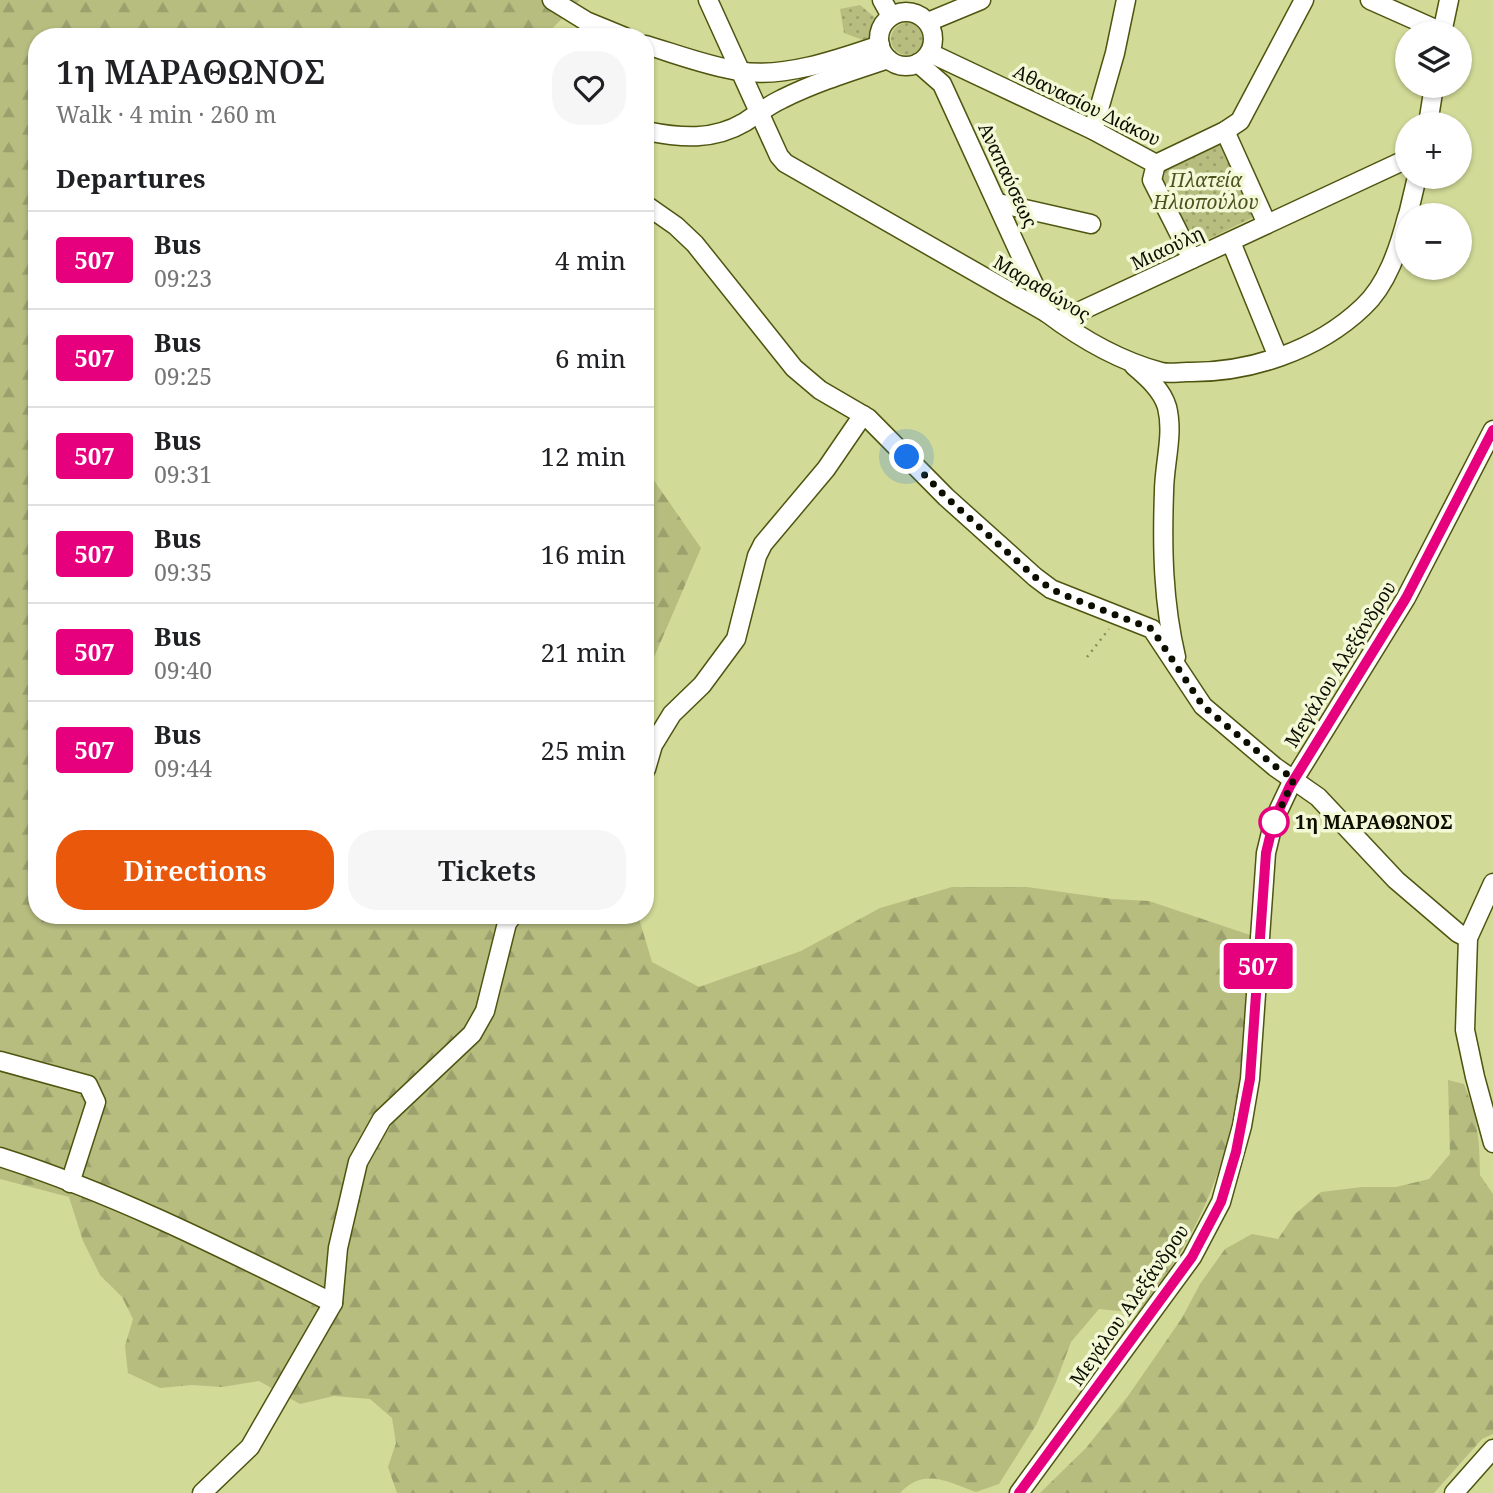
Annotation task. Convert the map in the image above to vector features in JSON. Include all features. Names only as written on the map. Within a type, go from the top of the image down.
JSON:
[{"type":"street","points":[[552,0],[603,28]]},
{"type":"street","name":"Μαραθώνος","points":[[708,0],[779,156],[791,167],[1126,359],[1163,372],[1205,373],[1240,368],[1278,357],[1328,335],[1364,307],[1382,282],[1395,254]]},
{"type":"street","points":[[882,0],[891,16]]},
{"type":"street","points":[[928,22],[981,0]]},
{"type":"street","points":[[1093,130],[1121,31],[1126,0]]},
{"type":"street","points":[[1267,224],[1225,131],[1240,121],[1304,0]]},
{"type":"street","points":[[1370,0],[1417,21]]},
{"type":"street","points":[[1444,21],[1449,0]]},
{"type":"street","points":[[911,12],[928,22],[933,37],[924,58],[902,65],[884,52],[880,32],[891,16],[911,12]]},
{"type":"street","points":[[654,48],[741,72],[780,71],[884,52]]},
{"type":"street","points":[[654,132],[702,138],[732,129],[779,100],[884,52]]},
{"type":"street","name":"Αθανασίου Διάκου","points":[[924,58],[957,66],[1093,130],[1156,164],[1225,131]]},
{"type":"street","name":"Αναπαύσεως","points":[[924,58],[942,84],[1053,317]]},
{"type":"street","points":[[942,84],[957,66]]},
{"type":"street","points":[[1156,164],[1152,180],[1192,259]]},
{"type":"street","name":"Μιαούλη","points":[[1053,317],[1231,242],[1395,165]]},
{"type":"street","points":[[998,203],[1091,224]]},
{"type":"street","points":[[654,211],[695,244],[794,368],[820,390],[863,415],[946,497],[1051,589],[1152,629],[1203,706],[1275,766],[1318,797],[1396,880],[1458,933],[1468,938]]},
{"type":"street","points":[[1231,242],[1278,357]]},
{"type":"street","points":[[1126,359],[1159,390],[1167,406],[1169,428],[1164,492],[1165,591],[1167,619],[1180,672]]},
{"type":"street","points":[[654,743],[672,714],[702,685],[736,639],[757,556],[763,544],[826,469],[863,415]]},
{"type":"street","name":"Μεγάλου Αλεξάνδρου","points":[[1019,1493],[1192,1257],[1221,1202],[1236,1152],[1250,1079],[1266,853],[1274,820],[1294,779],[1406,598],[1493,430]]},
{"type":"street","points":[[1493,883],[1468,938],[1465,1030],[1493,1143]]},
{"type":"street","points":[[202,1493],[250,1447],[333,1303],[338,1248],[358,1162],[382,1119],[472,1034],[485,1011],[507,924]]},
{"type":"street","points":[[0,1061],[89,1085],[96,1102],[70,1183]]},
{"type":"street","points":[[0,1157],[176,1226],[333,1303]]},
{"type":"street","points":[[1454,1493],[1493,1449]]},
{"type":"path","points":[[1087,657],[1118,617]]},
{"type":"green space","points":[[0,0],[580,0],[553,28],[28,28],[28,924],[641,924],[652,962],[699,987],[801,951],[880,908],[952,887],[1027,887],[1112,899],[1149,901],[1250,935],[1245,1048],[1237,1106],[1221,1163],[1199,1218],[1170,1269],[1138,1313],[1099,1309],[1071,1342],[1036,1425],[999,1484],[976,1492],[946,1481],[927,1479],[918,1480],[900,1493],[397,1493],[388,1467],[396,1443],[392,1418],[370,1399],[334,1396],[300,1404],[259,1381],[222,1387],[192,1385],[160,1388],[128,1373],[125,1346],[133,1319],[122,1297],[100,1275],[83,1241],[69,1197],[0,1179]]},
{"type":"green space","points":[[860,5],[878,20],[873,37],[863,40],[844,33],[840,9]]},
{"type":"green space","points":[[907,23],[918,28],[923,39],[918,50],[907,55],[896,50],[891,39],[896,28]]},
{"type":"green space","name":"Πλατεία Ηλιοπούλου","points":[[1223,142],[1256,216],[1194,246],[1162,183],[1165,171]]},
{"type":"green space","points":[[654,480],[701,548],[654,657]]},
{"type":"green space","points":[[1448,1080],[1464,1084],[1475,1113],[1480,1175],[1493,1194],[1493,1434],[1482,1439],[1434,1493],[1040,1493],[1086,1448],[1128,1396],[1182,1318],[1200,1284],[1225,1249],[1252,1234],[1278,1239],[1295,1214],[1321,1192],[1362,1187],[1396,1187],[1429,1179],[1450,1154]]},
{"type":"bus line","name":"507","points":[[1019,1493],[1192,1257],[1221,1202],[1236,1152],[1250,1079],[1261,905],[1266,853],[1274,820],[1294,779],[1406,598],[1493,430]]},
{"type":"place","name":"1η ΜΑΡΑΘΩΝΟΣ","points":[[1274,822]]},
{"type":"route","points":[[907,457],[946,497],[1051,589],[1152,629],[1203,706],[1294,779],[1274,822]]}]
